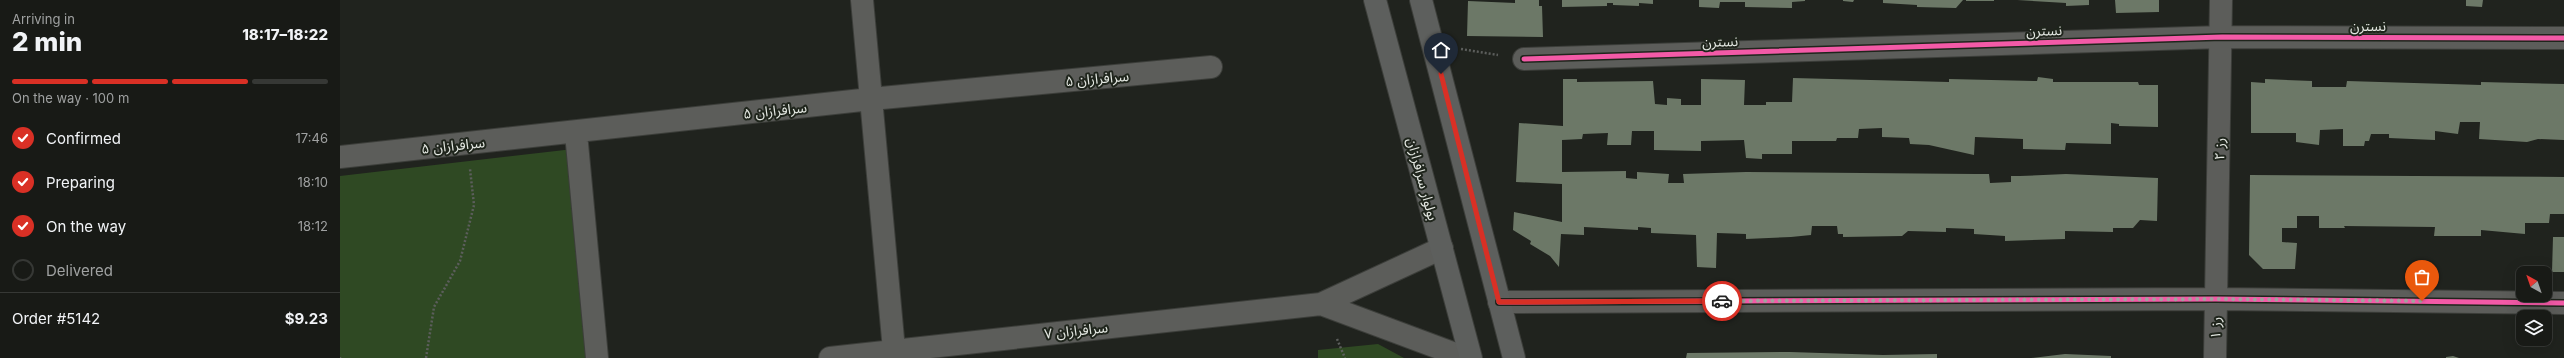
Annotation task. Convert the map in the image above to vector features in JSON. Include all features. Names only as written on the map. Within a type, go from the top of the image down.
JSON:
[{"type":"main road","name":"بولوار سرافرازان","points":[[1375,0],[1471,358]]},
{"type":"main road","points":[[1421,0],[1514,358]]},
{"type":"street","points":[[862,0],[894,350]]},
{"type":"street","name":"رز ۲","points":[[2216,299],[2222,37],[2221,0]]},
{"type":"street","name":"نسترن","points":[[1524,59],[2222,37],[2564,38]]},
{"type":"street","name":"سرافرازان ۵","points":[[340,157],[576,133],[871,99],[1211,67]]},
{"type":"street","points":[[576,133],[597,358]]},
{"type":"street","points":[[1321,304],[1442,248]]},
{"type":"street","points":[[1499,302],[2216,299],[2564,303]]},
{"type":"street","name":"رز ۱","points":[[2215,358],[2216,299]]},
{"type":"street","points":[[1321,304],[1466,358]]},
{"type":"street","name":"سرافرازان ۷","points":[[830,358],[1321,304]]},
{"type":"path","points":[[1433,44],[1524,59]]},
{"type":"path","points":[[426,358],[434,307],[460,262],[474,205],[467,143]]},
{"type":"green space","points":[[582,148],[605,358],[340,358],[340,176]]},
{"type":"green space","points":[[1378,344],[1404,358],[1318,358],[1318,350]]},
{"type":"building","points":[[1515,0],[1539,0],[1539,6],[1542,6],[1543,37],[1467,36],[1468,1],[1515,3]]},
{"type":"building","points":[[1562,0],[1653,0],[1653,4],[1639,3],[1639,6],[1613,5],[1613,3],[1607,3],[1607,6],[1562,7]]},
{"type":"building","points":[[1699,0],[1805,1],[1792,2],[1792,8],[1745,7],[1745,2],[1720,2],[1719,8],[1699,7]]},
{"type":"building","points":[[1843,0],[1854,0],[1853,2]]},
{"type":"building","points":[[1883,0],[1963,0],[1956,8],[1917,7],[1917,5],[1883,3]]},
{"type":"building","points":[[1994,0],[1994,1],[1966,1]]},
{"type":"building","points":[[2017,0],[2089,0],[2089,5],[2066,6],[2066,3]]},
{"type":"building","points":[[2115,0],[2159,0],[2159,12],[2116,13]]},
{"type":"building","points":[[2466,0],[2483,0],[2482,7],[2466,6]]},
{"type":"building","points":[[2038,77],[2053,79],[2053,82],[2138,82],[2139,85],[2158,85],[2158,127],[2119,126],[2119,124],[2111,123],[2111,144],[2066,143],[2065,150],[2023,149],[2023,139],[1975,137],[1974,155],[1929,145],[1910,144],[1909,138],[1882,137],[1882,128],[1859,129],[1858,138],[1837,138],[1836,141],[1792,141],[1792,154],[1762,154],[1762,159],[1746,158],[1744,140],[1701,141],[1701,151],[1654,150],[1654,131],[1632,131],[1631,145],[1607,145],[1608,133],[1583,134],[1582,139],[1562,140],[1562,172],[1626,171],[1626,178],[1637,179],[1637,172],[1669,174],[1668,183],[1684,183],[1683,174],[1746,172],[1989,174],[1990,183],[2011,182],[2011,176],[2066,174],[2158,178],[2157,221],[2140,220],[2133,228],[2113,228],[2113,232],[2065,231],[2065,239],[2005,241],[2005,236],[1974,234],[1974,229],[1946,228],[1946,232],[1908,231],[1902,236],[1843,237],[1843,234],[1838,234],[1837,226],[1812,226],[1811,235],[1791,237],[1746,239],[1746,234],[1717,233],[1716,268],[1697,267],[1696,235],[1651,233],[1651,228],[1638,227],[1638,230],[1584,227],[1584,235],[1561,234],[1559,267],[1550,256],[1530,244],[1531,241],[1513,230],[1514,212],[1562,222],[1562,184],[1516,182],[1519,123],[1563,126],[1563,79],[1577,79],[1577,82],[1653,81],[1655,104],[1667,105],[1667,98],[1681,99],[1681,105],[1701,105],[1701,79],[1745,80],[1744,105],[1766,105],[1766,102],[1792,102],[1793,78],[1949,82],[1949,79],[2037,81]]},
{"type":"building","points":[[2265,79],[2312,81],[2312,87],[2346,87],[2347,81],[2481,85],[2481,82],[2564,84],[2564,140],[2538,139],[2527,142],[2479,139],[2480,122],[2460,122],[2458,134],[2435,131],[2435,140],[2389,138],[2389,134],[2371,134],[2369,141],[2365,141],[2364,146],[2343,146],[2343,129],[2320,130],[2319,145],[2296,142],[2296,133],[2251,133],[2251,82],[2265,83]]},
{"type":"building","points":[[2250,175],[2564,177],[2564,214],[2550,214],[2549,223],[2525,223],[2525,234],[2481,230],[2481,236],[2434,236],[2435,227],[2344,226],[2345,228],[2319,228],[2319,216],[2297,216],[2297,228],[2282,228],[2282,242],[2297,243],[2295,269],[2263,269],[2249,255]]},
{"type":"building","points":[[2553,237],[2564,237],[2564,272],[2552,272]]},
{"type":"building","points":[[1790,352],[1883,355],[1937,354],[1937,358],[1686,358],[1687,353]]},
{"type":"building","points":[[2065,354],[2111,356],[2111,358],[2031,358]]},
{"type":"building","points":[[2453,356],[2459,358],[2446,358],[2446,357]]},
{"type":"cycle path","points":[[1524,59],[2222,37],[2564,38]]},
{"type":"cycle path","points":[[1499,302],[2216,299],[2564,303]]},
{"type":"way so far","points":[[1722,301],[2216,299],[2422,301]]},
{"type":"route","points":[[1441,74],[1499,302],[1722,301]]}]
